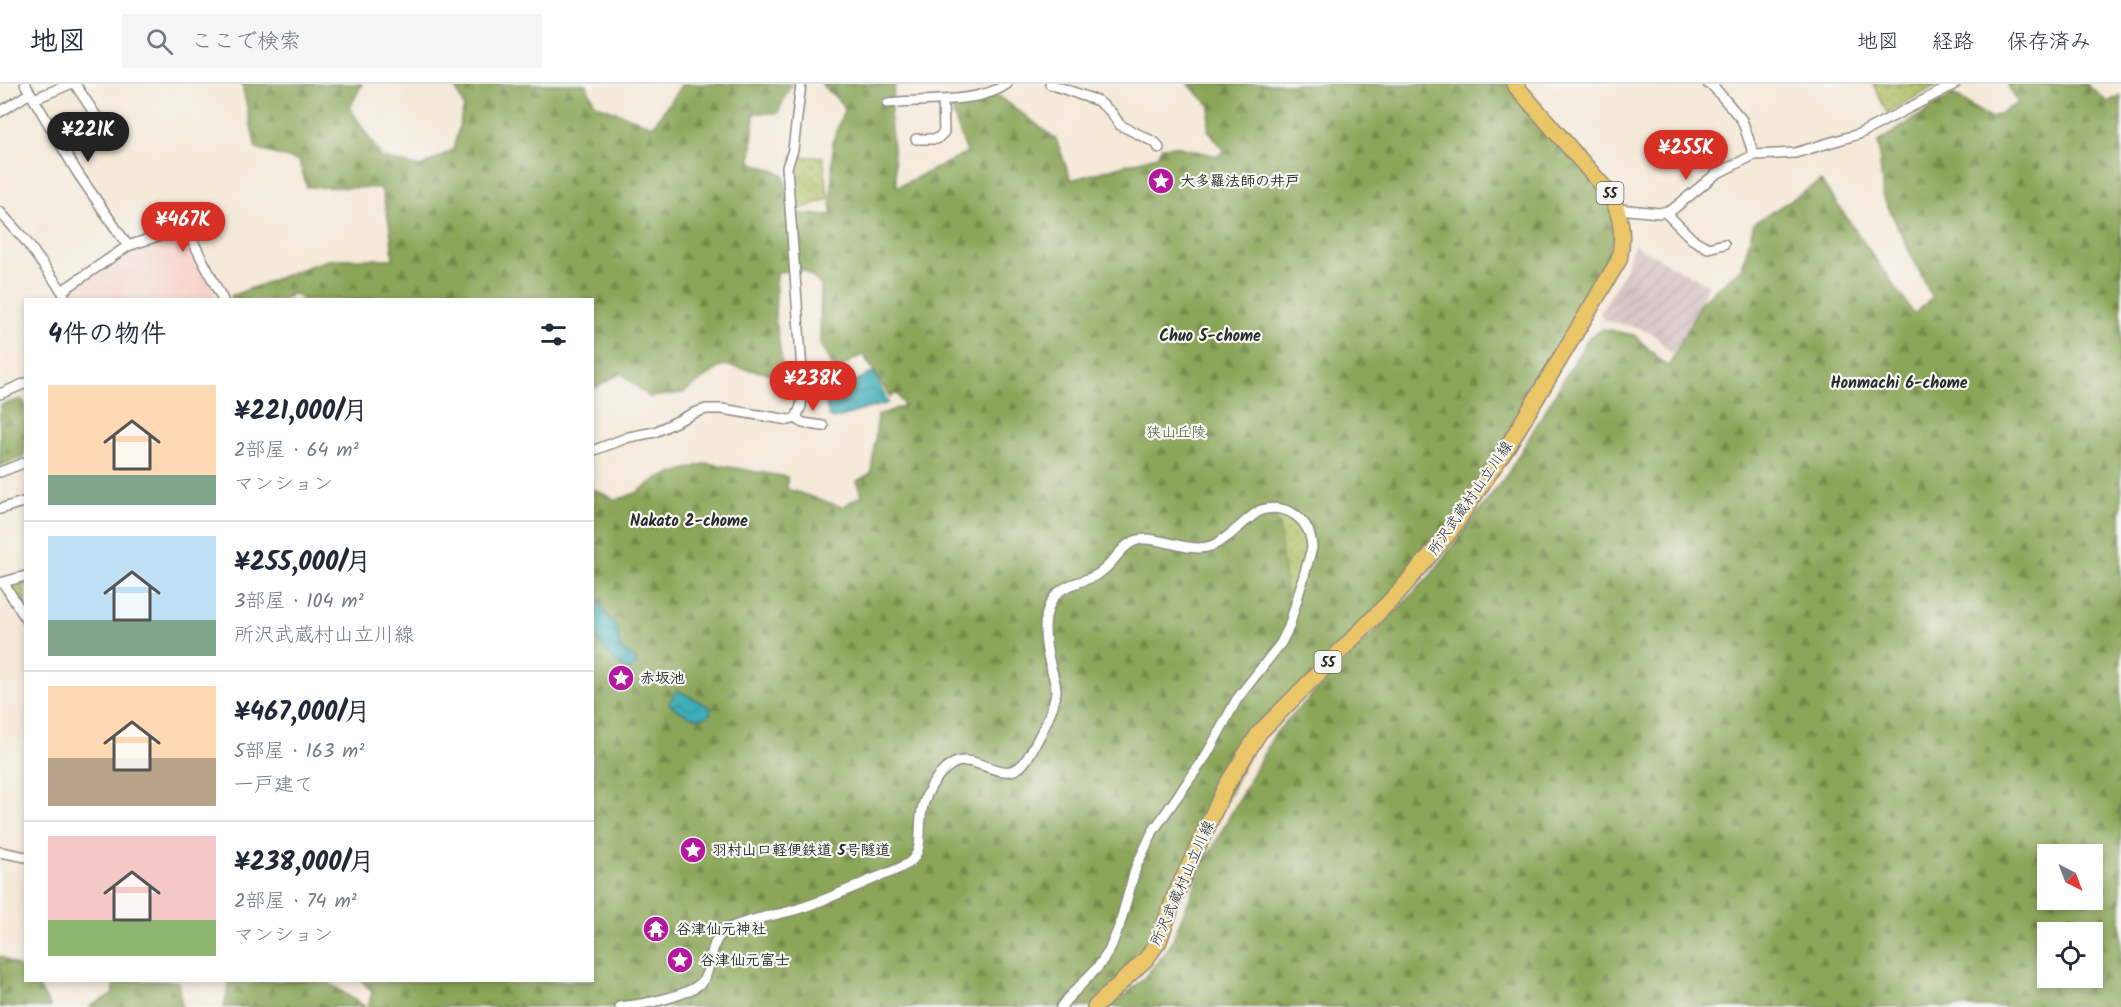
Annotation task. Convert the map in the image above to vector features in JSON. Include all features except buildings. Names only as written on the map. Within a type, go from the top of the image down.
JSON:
[{"type":"main road","name":"所沢武蔵村山立川線","points":[[1095,1007],[1146,959],[1159,940],[1174,898],[1226,786],[1259,733],[1397,594],[1449,533],[1509,444],[1619,260],[1622,231],[1618,208],[1610,194],[1590,168],[1514,84]]},
{"type":"street","points":[[25,84],[77,172],[128,246]]},
{"type":"street","points":[[0,112],[32,96],[70,84]]},
{"type":"street","points":[[75,84],[114,143]]},
{"type":"street","points":[[796,418],[801,406],[803,384],[787,167],[793,150],[801,84]]},
{"type":"street","points":[[888,103],[907,100],[943,101],[994,91],[1007,84]]},
{"type":"street","points":[[1050,84],[1098,101],[1111,112],[1120,125],[1156,143],[1159,148]]},
{"type":"street","points":[[1708,84],[1713,86],[1742,120],[1754,155]]},
{"type":"street","points":[[1618,208],[1659,213],[1672,210],[1716,174],[1754,155],[1795,153],[1858,134],[1955,84]]},
{"type":"street","points":[[916,139],[937,139],[944,132],[943,101]]},
{"type":"street","points":[[0,212],[25,240],[64,295],[128,246],[185,226],[222,298]]},
{"type":"street","points":[[1665,212],[1692,239],[1708,248],[1724,244]]},
{"type":"street","points":[[0,394],[24,384]]},
{"type":"street","points":[[594,450],[629,437],[656,432],[694,412],[706,409],[722,409],[789,420],[796,418]]},
{"type":"street","points":[[796,418],[803,423],[823,426]]},
{"type":"street","points":[[0,472],[24,463]]},
{"type":"street","points":[[0,509],[24,502]]},
{"type":"street","points":[[620,1007],[641,1004],[696,988],[705,976],[710,954],[717,938],[730,927],[814,904],[911,861],[919,849],[921,816],[926,795],[936,780],[953,763],[971,761],[1005,772],[1022,765],[1030,754],[1054,701],[1056,687],[1048,657],[1046,620],[1050,602],[1060,590],[1096,576],[1109,566],[1120,551],[1135,541],[1154,539],[1193,547],[1205,547],[1224,538],[1261,510],[1270,508],[1289,511],[1305,524],[1311,535],[1312,548],[1289,627],[1275,653],[1230,708],[1206,756],[1145,845],[1109,951],[1098,967],[1061,1007]]},
{"type":"street","points":[[24,576],[2,582],[24,616]]},
{"type":"street","points":[[0,852],[24,857]]},
{"type":"shaded area","points":[[184,228],[216,298],[70,298],[66,291],[130,247]]},
{"type":"shaded area","points":[[1634,245],[1709,285],[1673,355],[1654,335],[1636,327],[1603,320],[1600,313],[1623,274]]},
{"type":"green space","name":"狭山丘陵","points":[[242,84],[362,84],[350,108],[382,158],[420,167],[453,150],[464,107],[454,84],[586,84],[595,104],[653,126],[682,84],[791,84],[778,113],[754,113],[751,162],[783,174],[793,214],[831,215],[833,141],[845,107],[822,84],[895,84],[890,118],[897,187],[967,153],[949,102],[999,96],[1056,139],[1071,180],[1157,156],[1162,147],[1175,146],[1218,156],[1224,150],[1208,130],[1210,106],[1188,84],[1514,84],[1610,194],[1622,245],[1449,533],[1259,733],[1159,941],[1095,1007],[368,1007],[372,992],[363,982],[594,982],[594,489],[616,500],[636,493],[658,478],[707,463],[787,477],[787,489],[842,507],[862,495],[857,481],[871,473],[878,415],[904,406],[897,393],[890,397],[863,354],[835,371],[820,344],[821,285],[804,270],[777,272],[775,316],[784,376],[723,365],[683,393],[649,397],[621,373],[594,388],[594,298],[300,298],[294,293],[286,298],[232,298],[231,296],[332,259],[393,259],[390,227],[381,188],[307,187],[299,161],[256,149]]},
{"type":"green space","points":[[1873,84],[1939,84],[1887,113]]},
{"type":"green space","points":[[2007,84],[2086,84],[2108,102],[2121,95],[2121,1007],[1111,1007],[1143,979],[1170,946],[1204,863],[1274,735],[1430,576],[1508,473],[1589,337],[1603,329],[1634,335],[1668,367],[1701,302],[1742,268],[1754,223],[1821,181],[1914,314],[1932,298],[1883,196],[1878,142],[1953,94],[1991,119],[2018,103]]},
{"type":"green space","points":[[792,156],[823,157],[829,199],[797,210]]},
{"type":"green space","points":[[21,399],[24,402],[24,455],[22,458],[0,466],[0,405]]},
{"type":"green space","points":[[1271,512],[1289,517],[1300,525],[1305,536],[1307,548],[1305,563],[1291,606],[1287,605],[1279,525],[1265,513]]},
{"type":"green space","points":[[24,579],[24,613],[8,586]]},
{"type":"green space","points":[[0,956],[24,970],[24,982],[36,982],[51,1007],[0,1007]]},
{"type":"green space","points":[[114,982],[179,982],[182,1007],[89,1007],[113,994]]},
{"type":"green space","points":[[230,982],[328,982],[366,1007],[224,1007]]},
{"type":"water","points":[[874,372],[888,403],[833,419],[829,416],[825,399],[828,394]]},
{"type":"water","name":"赤坂池","points":[[594,594],[603,610],[617,626],[620,649],[636,658],[635,665],[629,671],[615,662],[594,635]]},
{"type":"water","name":"赤坂池","points":[[677,690],[711,708],[710,714],[695,718],[669,704]]},
{"type":"place","name":"大多羅法師の井戸","points":[[1161,181]]},
{"type":"place","name":"赤坂池","points":[[621,678]]},
{"type":"place","name":"羽村山口軽便鉄道 5号隧道","points":[[693,850]]},
{"type":"place","name":"谷津仙元神社","points":[[656,929]]},
{"type":"place","name":"谷津仙元富士","points":[[680,960]]},
{"type":"district","name":"Chuo 5-chome","points":[[1210,335]]},
{"type":"district","name":"Honmachi 6-chome","points":[[1899,382]]},
{"type":"district","name":"Nakato 2-chome","points":[[689,520]]}]
